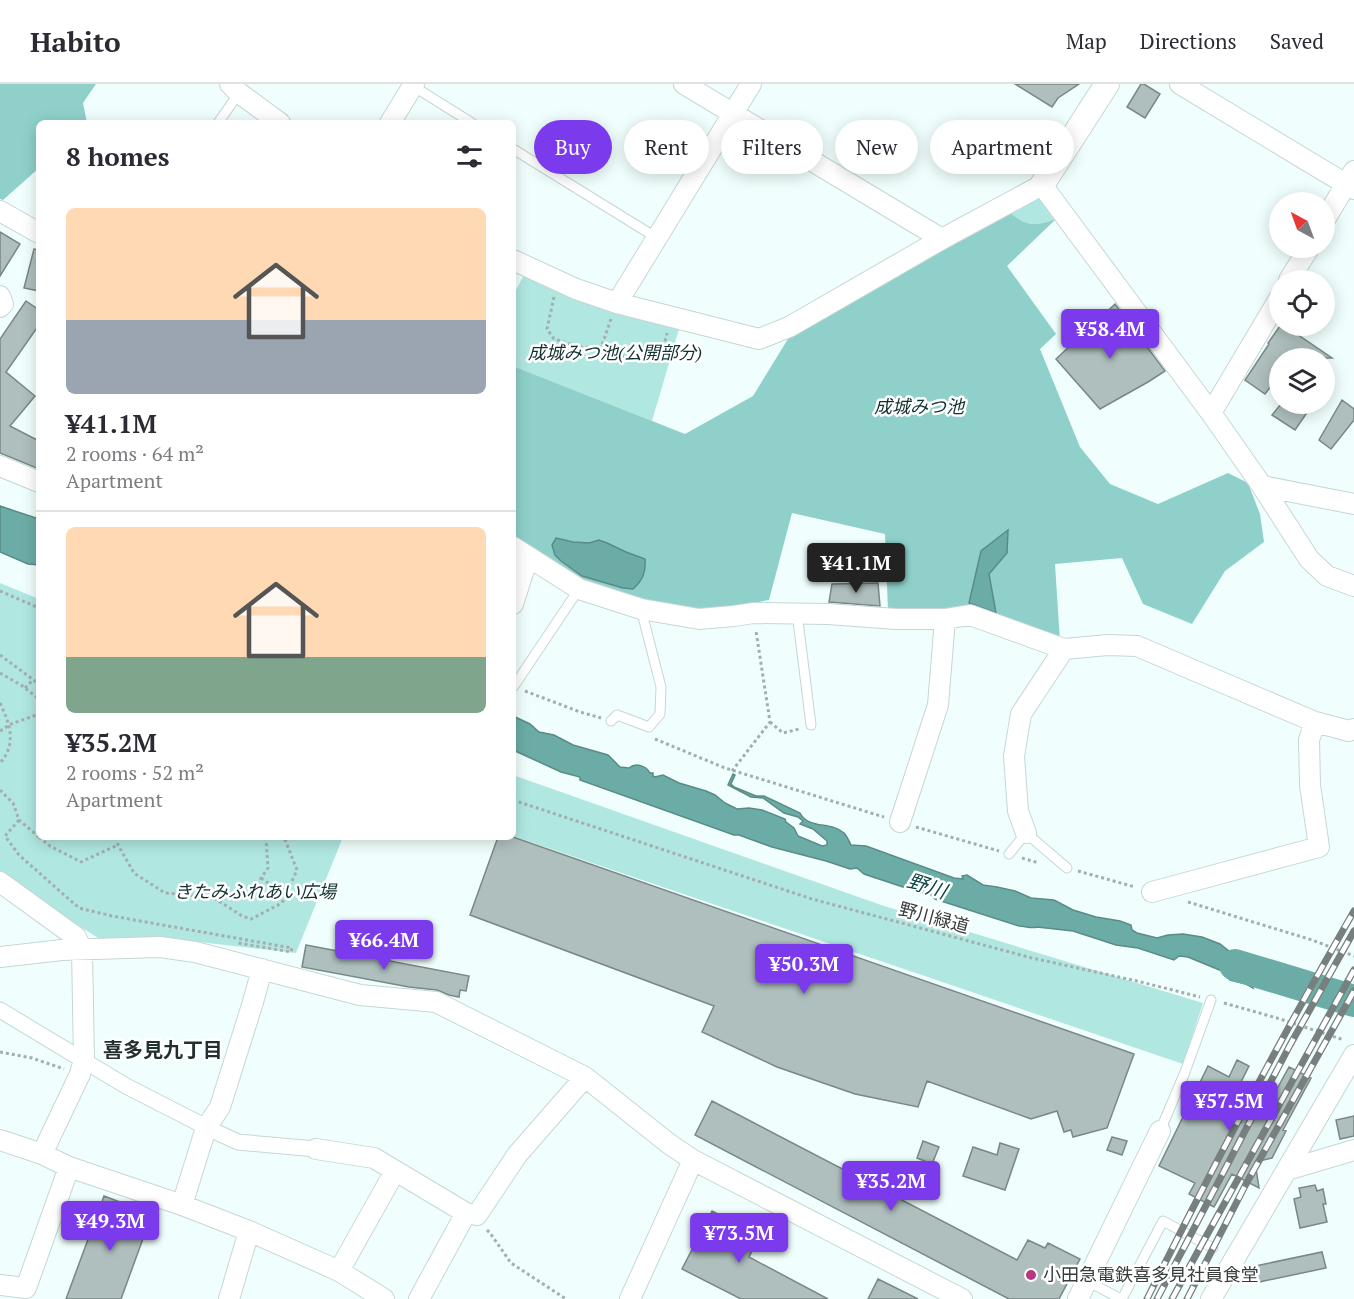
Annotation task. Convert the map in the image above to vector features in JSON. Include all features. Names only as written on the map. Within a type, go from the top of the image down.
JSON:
[{"type":"street","points":[[684,84],[942,239]]},
{"type":"street","points":[[617,303],[751,84]]},
{"type":"street","points":[[516,261],[576,289],[617,303],[759,339],[789,327],[942,239],[1042,185],[1107,84]]},
{"type":"street","points":[[1180,84],[1351,181],[1335,205]]},
{"type":"street","points":[[392,120],[413,85]]},
{"type":"street","points":[[234,88],[276,120]]},
{"type":"street","points":[[1042,185],[1211,413],[1309,559],[1327,576],[1354,586]]},
{"type":"street","points":[[0,211],[36,231]]},
{"type":"street","points":[[0,296],[3,304],[0,307]]},
{"type":"street","points":[[1211,413],[1269,315]]},
{"type":"street","points":[[0,466],[36,481]]},
{"type":"street","points":[[1262,486],[1353,503]]},
{"type":"street","points":[[516,582],[520,552],[579,589],[641,609],[699,619],[753,613],[828,614],[896,620],[945,619],[970,615],[1064,650],[1108,645],[1137,646],[1315,722],[1349,731],[1354,729]]},
{"type":"street","points":[[900,822],[938,705],[945,619]]},
{"type":"street","points":[[1026,833],[1018,811],[1014,756],[1021,714],[1064,650]]},
{"type":"street","points":[[1152,892],[1319,847],[1310,785],[1309,740],[1315,722]]},
{"type":"street","points":[[0,882],[76,937],[82,950],[82,1067],[42,1154]]},
{"type":"street","points":[[0,957],[62,950],[160,947],[195,952],[360,995],[436,1002],[585,1077],[693,1160],[962,1299]]},
{"type":"street","points":[[182,1205],[206,1128],[220,1107],[262,969]]},
{"type":"street","points":[[0,1010],[82,1067],[126,1086],[238,1142],[316,1149],[374,1158],[471,1214]]},
{"type":"street","points":[[1211,1299],[1354,1055]]},
{"type":"street","points":[[418,1299],[471,1214],[585,1077]]},
{"type":"street","points":[[1078,1299],[1160,1131]]},
{"type":"street","points":[[0,1140],[249,1231],[339,1271],[384,1299]]},
{"type":"street","points":[[1287,1170],[1354,1150]]},
{"type":"street","points":[[630,1299],[693,1160]]},
{"type":"street","points":[[0,1285],[26,1288],[69,1167]]},
{"type":"street","points":[[339,1271],[395,1171]]},
{"type":"street","points":[[228,1299],[249,1231]]},
{"type":"lane","points":[[413,85],[467,120]]},
{"type":"lane","points":[[219,120],[234,88]]},
{"type":"lane","points":[[516,151],[657,238]]},
{"type":"lane","points":[[516,683],[579,589]]},
{"type":"lane","points":[[611,721],[617,715],[649,727],[660,714],[661,687],[641,609]]},
{"type":"lane","points":[[796,613],[811,725]]},
{"type":"lane","points":[[1009,854],[1026,833],[1067,868]]},
{"type":"lane","points":[[1160,1131],[1185,1072],[1211,1000]]},
{"type":"lane","points":[[1087,1281],[1122,1299],[1163,1221],[1213,1248]]},
{"type":"path","points":[[555,295],[547,329],[554,339],[580,347],[602,348],[631,360],[655,359],[663,350],[668,327]]},
{"type":"path","points":[[602,348],[617,303]]},
{"type":"path","points":[[0,591],[36,607]]},
{"type":"path","points":[[753,613],[770,722],[783,733],[811,725]]},
{"type":"path","points":[[0,656],[36,682]]},
{"type":"path","points":[[0,673],[36,697]]},
{"type":"path","points":[[25,688],[33,680]]},
{"type":"path","points":[[516,687],[580,712],[611,721]]},
{"type":"path","points":[[0,703],[6,716],[11,744],[0,763]]},
{"type":"path","points":[[0,731],[36,715]]},
{"type":"path","points":[[732,771],[770,722]]},
{"type":"path","points":[[652,738],[732,771],[1047,865],[1067,868],[1152,892]]},
{"type":"path","points":[[0,790],[13,803],[19,820],[36,834]]},
{"type":"path","name":"野川緑道","points":[[516,801],[812,899],[1032,958],[1211,1000],[1354,1043]]},
{"type":"path","points":[[19,820],[5,836],[19,855],[79,908],[292,948],[291,952],[197,935],[195,952]]},
{"type":"path","points":[[43,840],[81,862],[118,845]]},
{"type":"path","points":[[117,840],[134,873],[165,892],[213,897],[250,894],[268,868],[266,840]]},
{"type":"path","points":[[213,897],[242,916],[251,919],[282,903],[297,870],[285,840]]},
{"type":"path","points":[[261,878],[286,895]]},
{"type":"path","points":[[1184,900],[1312,940],[1354,956]]},
{"type":"path","points":[[0,1052],[82,1067]]},
{"type":"path","points":[[471,1214],[490,1233],[511,1263],[567,1299]]},
{"type":"green space","points":[[0,84],[96,84],[83,103],[86,120],[36,120],[36,171],[3,200],[0,199]]},
{"type":"green space","points":[[1037,195],[1056,219],[1030,224],[1008,211]]},
{"type":"green space","name":"成城みつ池","points":[[1008,211],[1030,224],[1056,219],[1007,266],[1056,334],[1040,349],[1080,447],[1110,484],[1158,504],[1228,473],[1248,483],[1260,514],[1264,542],[1225,571],[1192,624],[1143,604],[1122,558],[1055,564],[1060,641],[888,611],[885,534],[792,513],[769,600],[686,616],[629,609],[516,551],[516,367],[685,434],[753,396],[799,321]]},
{"type":"green space","name":"成城みつ池(公開部分)","points":[[528,267],[682,319],[652,421],[516,367],[516,290]]},
{"type":"green space","name":"きたみふれあい広場","points":[[0,583],[36,598],[36,840],[342,840],[296,953],[164,938],[98,938],[0,875]]},
{"type":"green space","points":[[516,776],[884,906],[1203,1003],[1183,1064],[516,837]]},
{"type":"water","points":[[0,506],[36,518],[36,565],[28,564],[0,552]]},
{"type":"water","points":[[1008,530],[1007,553],[989,574],[996,613],[969,603],[981,551]]},
{"type":"water","points":[[556,538],[589,543],[599,540],[645,559],[643,576],[633,589],[582,576],[555,555],[552,545]]},
{"type":"water","points":[[516,717],[530,724],[539,732],[554,735],[573,745],[608,755],[620,767],[641,766],[653,773],[655,777],[663,775],[679,783],[706,791],[737,809],[762,810],[785,819],[798,836],[822,846],[827,845],[827,841],[813,829],[800,824],[803,821],[798,817],[784,813],[763,798],[751,797],[728,785],[733,774],[735,775],[731,784],[734,787],[756,796],[764,796],[800,813],[814,824],[839,829],[851,845],[866,846],[954,878],[963,879],[962,876],[967,875],[983,885],[1015,891],[1031,898],[1054,900],[1073,910],[1131,925],[1132,930],[1137,933],[1157,938],[1183,934],[1202,937],[1220,944],[1244,963],[1280,970],[1273,981],[1255,973],[1251,980],[1253,988],[1230,980],[1222,971],[1188,957],[1179,956],[1174,960],[1073,931],[1019,926],[935,899],[930,894],[864,874],[857,868],[850,869],[734,835],[580,780],[580,777],[561,772],[516,751]]},
{"type":"building","points":[[1015,84],[1079,84],[1058,98],[1052,107]]},
{"type":"building","points":[[1141,84],[1160,94],[1145,118],[1127,107]]},
{"type":"building","points":[[0,232],[20,244],[0,276]]},
{"type":"building","points":[[34,249],[36,249],[36,290],[24,288]]},
{"type":"building","points":[[26,301],[36,308],[36,329],[6,372],[35,396],[10,426],[36,439],[36,468],[0,453],[0,339]]},
{"type":"building","points":[[1115,304],[1165,371],[1100,409],[1056,359]]},
{"type":"building","points":[[1273,336],[1300,336],[1317,348],[1269,348],[1269,389],[1265,394],[1245,380]]},
{"type":"building","points":[[1342,400],[1354,409],[1354,420],[1331,449],[1319,440]]},
{"type":"building","points":[[1273,414],[1306,414],[1295,430]]},
{"type":"building","points":[[878,583],[880,606],[829,602],[832,584]]},
{"type":"building","points":[[516,838],[1134,1054],[1107,1128],[1073,1137],[1071,1130],[1064,1132],[1057,1111],[1031,1119],[927,1081],[918,1107],[855,1094],[777,1067],[702,1032],[714,1006],[470,915],[497,840],[516,840]]},
{"type":"building","points":[[306,945],[469,976],[466,991],[460,990],[459,997],[437,990],[302,967]]},
{"type":"building","points":[[1237,1060],[1249,1066],[1232,1100],[1262,1116],[1289,1067],[1311,1078],[1283,1130],[1286,1131],[1272,1158],[1255,1162],[1259,1188],[1232,1174],[1214,1207],[1189,1194],[1195,1183],[1159,1166],[1208,1066],[1229,1077]]},
{"type":"building","points":[[712,1101],[1017,1260],[1028,1240],[1045,1248],[1048,1243],[1080,1259],[1059,1299],[1009,1299],[695,1135]]},
{"type":"building","points":[[1354,1116],[1354,1136],[1340,1139],[1336,1120]]},
{"type":"building","points":[[1112,1137],[1127,1141],[1122,1155],[1107,1150]]},
{"type":"building","points":[[923,1141],[939,1147],[932,1164],[917,1158]]},
{"type":"building","points":[[1000,1143],[1019,1149],[1005,1190],[963,1176],[973,1147],[997,1155]]},
{"type":"building","points":[[1315,1185],[1317,1191],[1323,1189],[1326,1204],[1323,1204],[1327,1222],[1300,1228],[1294,1199],[1301,1197],[1299,1188]]},
{"type":"building","points":[[104,1196],[152,1214],[121,1299],[66,1299]]},
{"type":"building","points":[[712,1211],[760,1236],[749,1257],[828,1299],[741,1299],[682,1269]]},
{"type":"building","points":[[1322,1252],[1326,1268],[1259,1282],[1255,1266]]},
{"type":"building","points":[[878,1279],[918,1299],[868,1299]]},
{"type":"waterway","name":"野川","points":[[1235,965],[1354,1001]]},
{"type":"railway","points":[[1147,1299],[1196,1201],[1354,911]]},
{"type":"railway","points":[[1157,1299],[1290,1045],[1354,931]]},
{"type":"railway","points":[[1172,1299],[1354,970]]},
{"type":"railway","points":[[1187,1299],[1246,1184],[1354,991]]},
{"type":"place","name":"小田急電鉄喜多見社員食堂","points":[[1031,1275]]},
{"type":"district","name":"喜多見九丁目","points":[[163,1050]]}]
